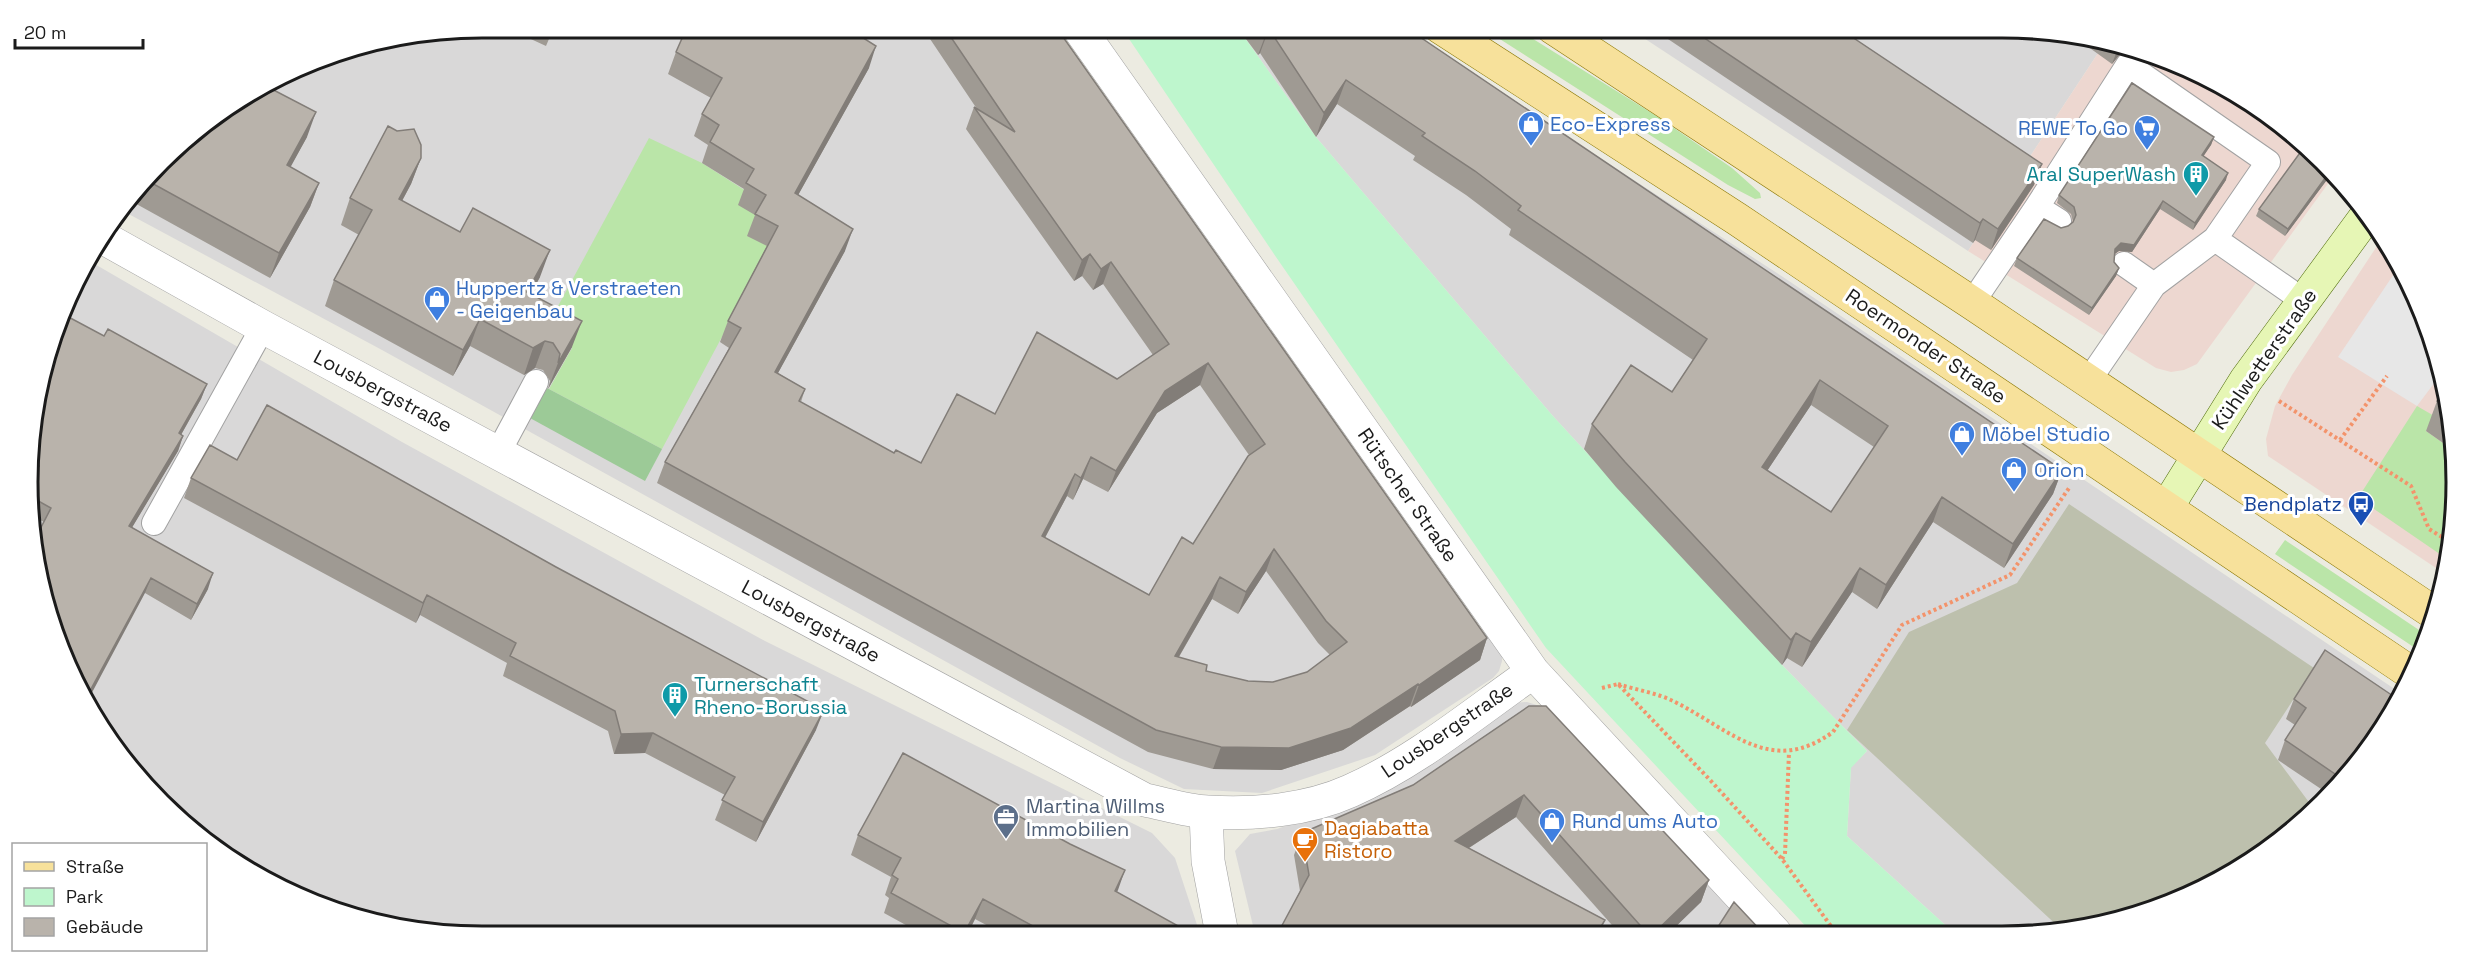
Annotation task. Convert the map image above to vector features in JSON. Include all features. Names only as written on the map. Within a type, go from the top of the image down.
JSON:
[{"type":"main road","name":"Roermonder Straße","points":[[1457,38],[1708,200],[2404,668]]},
{"type":"main road","points":[[1569,38],[1972,303],[2427,608]]},
{"type":"street","name":"Rütscher Straße","points":[[1086,38],[1533,672],[1768,926]]},
{"type":"street","name":"Kühlwetterstraße","points":[[2167,507],[2246,380],[2362,222]]},
{"type":"street","name":"Lousbergstraße","points":[[108,241],[263,327],[1145,800],[1206,813],[1248,812],[1304,805],[1349,792],[1396,768],[1533,672]]},
{"type":"street","points":[[1206,813],[1208,861],[1220,926]]},
{"type":"lane","points":[[1972,303],[2128,65],[2268,162],[2215,239],[2154,285],[2089,381]]},
{"type":"lane","points":[[2037,207],[2059,221]]},
{"type":"lane","points":[[2215,239],[2304,301]]},
{"type":"lane","points":[[2124,264],[2154,285]]},
{"type":"lane","points":[[154,523],[263,327]]},
{"type":"lane","points":[[498,453],[536,382]]},
{"type":"path","points":[[2340,440],[2387,376]]},
{"type":"path","points":[[2246,380],[2411,486],[2428,529],[2442,537]]},
{"type":"path","points":[[1559,702],[1579,693],[1618,684],[1672,700],[1761,749],[1789,752],[1816,744],[1833,732],[1902,626],[2010,575],[2091,457]]},
{"type":"path","points":[[1618,684],[1782,859],[1831,926]]},
{"type":"path","points":[[1782,859],[1785,854],[1789,752]]},
{"type":"shaded area","points":[[452,38],[1055,38],[1481,635],[1488,630],[1502,652],[1502,661],[1499,671],[1493,678],[1375,755],[1262,793],[1184,789],[1120,758],[382,350],[127,213],[189,148],[235,112],[285,83],[312,71],[395,46]]},
{"type":"shaded area","points":[[1245,38],[1416,38],[1786,279],[2394,689],[2354,752],[2315,795],[2272,834],[2224,866],[2198,880],[2144,902],[2088,917],[2031,925],[1946,926],[1847,836],[1851,767],[1867,751],[1782,665],[1552,415],[1316,137]]},
{"type":"shaded area","points":[[1644,38],[2031,38],[2101,49],[1968,251]]},
{"type":"shaded area","points":[[2101,49],[2171,71],[2224,97],[2272,129],[2329,183],[2197,364],[2184,370],[2171,372],[2156,368],[1968,251]]},
{"type":"shaded area","points":[[2377,246],[2400,285],[2412,312],[2437,395],[2445,452],[2446,482],[2445,511],[2437,569],[2268,456],[2266,439],[2275,406],[2292,375]]},
{"type":"shaded area","points":[[94,264],[402,442],[765,641],[1152,833],[1175,858],[1197,926],[452,925],[395,917],[367,910],[339,902],[285,880],[259,866],[211,834],[148,774],[129,752],[97,704],[83,678],[61,624],[41,539],[38,511],[38,452],[46,395],[53,367],[61,339],[83,285]]},
{"type":"shaded area","points":[[2394,274],[2422,339],[2434,383],[2417,406],[2338,357]]},
{"type":"shaded area","points":[[2069,504],[2314,668],[2265,743],[2308,801],[2272,834],[2224,866],[2198,880],[2144,902],[2088,917],[2054,923],[1847,730],[1909,632],[2017,583]]},
{"type":"shaded area","points":[[1527,702],[1543,707],[1751,926],[1253,926],[1235,851],[1250,834],[1277,829],[1374,796],[1510,703]]},
{"type":"green space","points":[[1128,38],[1245,38],[1316,137],[1552,415],[1782,665],[1867,751],[1851,768],[1847,836],[1946,926],[1805,926],[1546,648],[1276,257]]},
{"type":"green space","points":[[1498,38],[1532,38],[1658,117],[1732,168],[1760,193],[1761,198],[1755,199],[1728,185]]},
{"type":"green space","points":[[649,138],[702,163],[746,191],[770,247],[662,449],[549,389],[572,348],[544,332]]},
{"type":"green space","points":[[547,388],[662,449],[645,481],[530,418]]},
{"type":"green space","points":[[2417,406],[2436,417],[2426,431],[2444,444],[2445,511],[2439,554],[2358,498]]},
{"type":"green space","points":[[2285,540],[2420,630],[2413,647],[2275,554]]},
{"type":"building","points":[[682,38],[863,38],[876,46],[795,193],[853,229],[775,372],[805,389],[799,401],[894,453],[896,450],[921,463],[957,394],[995,414],[1037,332],[1117,379],[1169,344],[1111,262],[1101,269],[1090,254],[1082,260],[974,107],[1015,132],[951,38],[1064,38],[1487,638],[1351,728],[1289,748],[1221,747],[1156,730],[665,462],[741,328],[728,321],[778,226],[755,214],[766,195],[746,183],[754,169],[710,142],[719,125],[702,114],[722,78],[676,52]],"holes":[[[1208,363],[1265,444],[1248,456],[1193,544],[1182,537],[1149,595],[1042,536],[1075,474],[1081,478],[1091,457],[1116,471],[1165,391]],[[1274,549],[1326,621],[1347,642],[1307,672],[1273,682],[1248,681],[1206,671],[1207,665],[1175,656],[1220,577],[1246,592]]]},
{"type":"building","points":[[1275,38],[1421,38],[2062,470],[2013,544],[1942,497],[1886,585],[1860,568],[1811,642],[1796,633],[1791,640],[1592,424],[1631,365],[1672,392],[1707,339],[1518,210],[1521,206],[1475,171],[1422,136],[1425,133],[1346,80],[1324,113]],"holes":[[[1820,380],[1888,426],[1831,512],[1762,467]]]},
{"type":"building","points":[[1704,38],[1853,38],[2042,164],[1998,229],[1983,219],[1980,223]]},
{"type":"building","points":[[2132,83],[2214,137],[2202,155],[2228,173],[2195,223],[2163,201],[2134,245],[2121,243],[2115,249],[2114,262],[2119,268],[2092,308],[2017,258],[2044,219],[2061,228],[2073,222],[2076,215],[2074,207],[2059,195]]},
{"type":"building","points":[[273,90],[316,112],[287,165],[319,183],[279,253],[153,184],[211,129]]},
{"type":"building","points":[[388,126],[397,131],[414,129],[421,145],[421,158],[399,199],[460,232],[473,208],[550,250],[527,292],[582,321],[558,363],[560,354],[553,343],[545,341],[533,348],[480,319],[463,350],[334,280],[372,210],[350,198]]},
{"type":"building","points":[[2300,153],[2325,178],[2288,229],[2259,209]]},
{"type":"building","points":[[69,317],[104,336],[108,329],[207,384],[179,433],[183,436],[129,526],[213,573],[197,604],[151,578],[90,691],[61,624],[46,568],[40,529],[51,508],[38,501],[38,452],[46,395]]},
{"type":"building","points":[[267,405],[556,567],[824,710],[763,822],[722,800],[735,777],[653,733],[621,734],[615,711],[510,656],[516,643],[427,595],[423,603],[191,478],[210,445],[237,460]]},
{"type":"building","points":[[2325,650],[2391,695],[2371,728],[2335,774],[2285,740],[2306,708],[2294,699]]},
{"type":"building","points":[[1529,706],[1546,706],[1709,880],[1661,926],[1641,926],[1524,795],[1455,841],[1605,920],[1601,926],[1282,926],[1309,875],[1302,833],[1413,785]]},
{"type":"building","points":[[903,753],[1070,844],[1125,870],[1115,891],[1178,926],[1033,926],[983,899],[968,926],[951,926],[891,893],[898,879],[892,875],[901,858],[858,835]]},
{"type":"building","points":[[1734,902],[1756,926],[1719,926]]},
{"type":"place","name":"Eco-Express","points":[[1531,147]]},
{"type":"place","name":"REWE To Go","points":[[2147,151]]},
{"type":"place","name":"Aral SuperWash","points":[[2196,197]]},
{"type":"place","name":"Huppertz & Verstraeten - Geigenbau","points":[[437,322]]},
{"type":"place","name":"Möbel Studio","points":[[1962,457]]},
{"type":"place","name":"Orion","points":[[2014,493]]},
{"type":"place","name":"Bendplatz","points":[[2361,527]]},
{"type":"place","name":"Turnerschaft Rheno-Borussia","points":[[675,718]]},
{"type":"place","name":"Martina Willms Immobilien","points":[[1006,840]]},
{"type":"place","name":"Rund ums Auto","points":[[1552,844]]},
{"type":"place","name":"Dagiabatta Ristoro","points":[[1305,863]]}]
